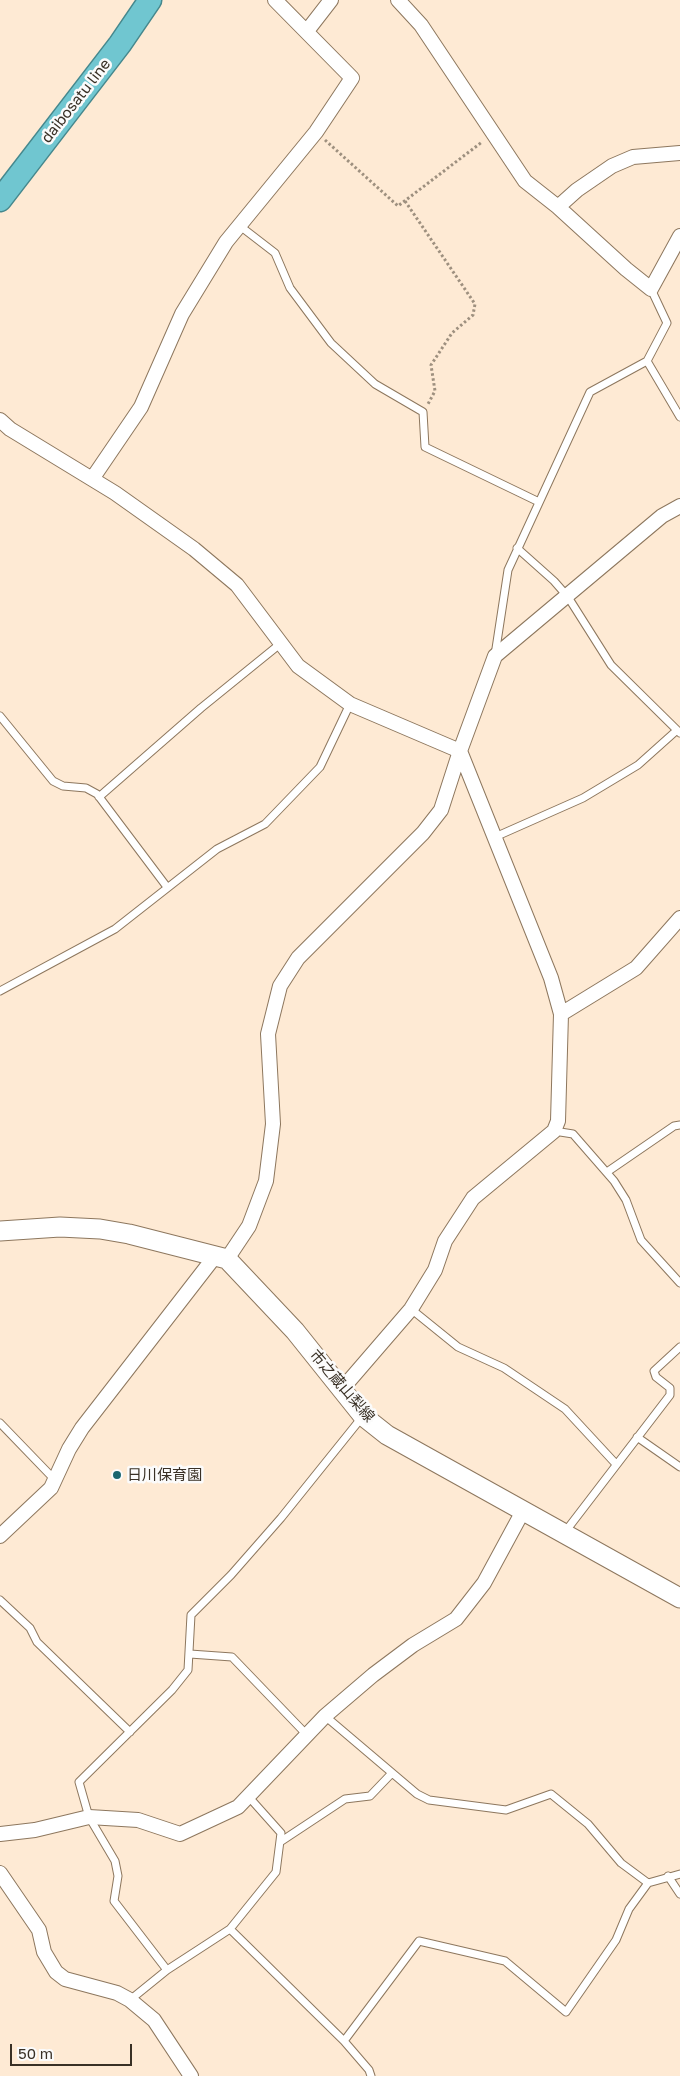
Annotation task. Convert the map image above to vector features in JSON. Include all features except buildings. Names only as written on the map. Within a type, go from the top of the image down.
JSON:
[{"type":"highway","name":"daibosatu line","points":[[0,200],[120,44],[150,0]]},
{"type":"main road","points":[[0,1231],[60,1227],[100,1229],[222,1257]]},
{"type":"main road","name":"市之蔵山梨線","points":[[222,1257],[296,1331],[363,1416],[387,1435],[680,1598]]},
{"type":"street","points":[[92,479],[141,407],[182,314],[226,242],[316,132],[352,78],[275,0]]},
{"type":"street","points":[[307,31],[331,0]]},
{"type":"street","points":[[398,0],[421,25],[525,181],[558,207],[626,269],[651,289],[680,236]]},
{"type":"street","points":[[558,207],[576,190],[612,166],[633,157],[680,152]]},
{"type":"street","points":[[0,420],[10,429],[92,479],[194,549],[237,585],[298,666],[350,704],[460,752],[552,978],[561,1014],[558,1122],[554,1131],[473,1198],[445,1241],[435,1270],[411,1309],[342,1389]]},
{"type":"street","points":[[0,1536],[41,1498],[55,1480],[69,1449],[82,1428],[249,1226],[266,1181],[272,1124],[268,1034],[280,986],[298,958],[423,833],[441,810],[495,656],[568,597],[662,516],[680,506]]},
{"type":"street","points":[[561,1014],[636,968],[680,918]]},
{"type":"street","points":[[0,1834],[35,1830],[89,1817],[138,1820],[180,1834],[238,1807],[325,1716],[372,1675],[413,1645],[456,1619],[484,1583],[523,1512]]},
{"type":"street","points":[[0,1873],[39,1930],[44,1952],[56,1972],[65,1979],[117,1993],[130,2000],[154,2020],[191,2076]]},
{"type":"lane","points":[[240,226],[275,253],[290,288],[331,343],[375,384],[423,412],[425,447],[539,502]]},
{"type":"lane","points":[[495,656],[508,570],[590,392],[647,361],[667,323],[651,289]]},
{"type":"lane","points":[[647,361],[680,417]]},
{"type":"lane","points":[[495,837],[584,798],[638,765],[678,732],[611,665],[568,597],[554,581],[517,548]]},
{"type":"lane","points":[[99,797],[201,708],[280,644]]},
{"type":"lane","points":[[0,991],[114,929],[217,848],[265,824],[320,767],[350,704]]},
{"type":"lane","points":[[0,716],[53,781],[63,786],[86,788],[99,797],[167,887]]},
{"type":"lane","points":[[607,1172],[674,1126],[680,1125]]},
{"type":"lane","points":[[554,1131],[573,1134],[607,1172],[626,1200],[641,1240],[680,1283]]},
{"type":"lane","points":[[411,1309],[458,1347],[504,1368],[565,1409],[615,1463]]},
{"type":"lane","points":[[563,1534],[615,1463],[670,1395],[670,1388],[656,1376],[654,1371],[680,1347]]},
{"type":"lane","points":[[167,1970],[114,1901],[118,1876],[115,1861],[89,1817],[79,1782],[92,1767],[172,1690],[188,1670],[191,1615],[231,1575],[281,1518],[363,1416]]},
{"type":"lane","points":[[0,1423],[55,1480]]},
{"type":"lane","points":[[636,1437],[680,1467]]},
{"type":"lane","points":[[0,1600],[30,1628],[37,1642],[130,1732]]},
{"type":"lane","points":[[190,1654],[232,1657],[307,1735]]},
{"type":"lane","points":[[325,1716],[417,1794],[429,1800],[506,1810],[551,1794],[588,1824],[621,1863],[648,1883]]},
{"type":"lane","points":[[280,1842],[345,1799],[370,1796],[392,1773]]},
{"type":"lane","points":[[130,2000],[167,1970],[230,1929],[276,1872],[281,1833],[248,1796]]},
{"type":"lane","points":[[344,2041],[419,1942],[506,1961],[566,2012],[616,1940],[629,1909],[648,1883],[680,1874]]},
{"type":"lane","points":[[668,1876],[680,1894]]},
{"type":"lane","points":[[230,1929],[344,2041],[369,2070],[371,2076]]},
{"type":"path","points":[[316,132],[398,206],[492,134]]},
{"type":"path","points":[[405,201],[474,304],[473,315],[452,333],[431,365],[434,391],[423,412]]},
{"type":"place","name":"日川保育園","points":[[117,1475]]}]
